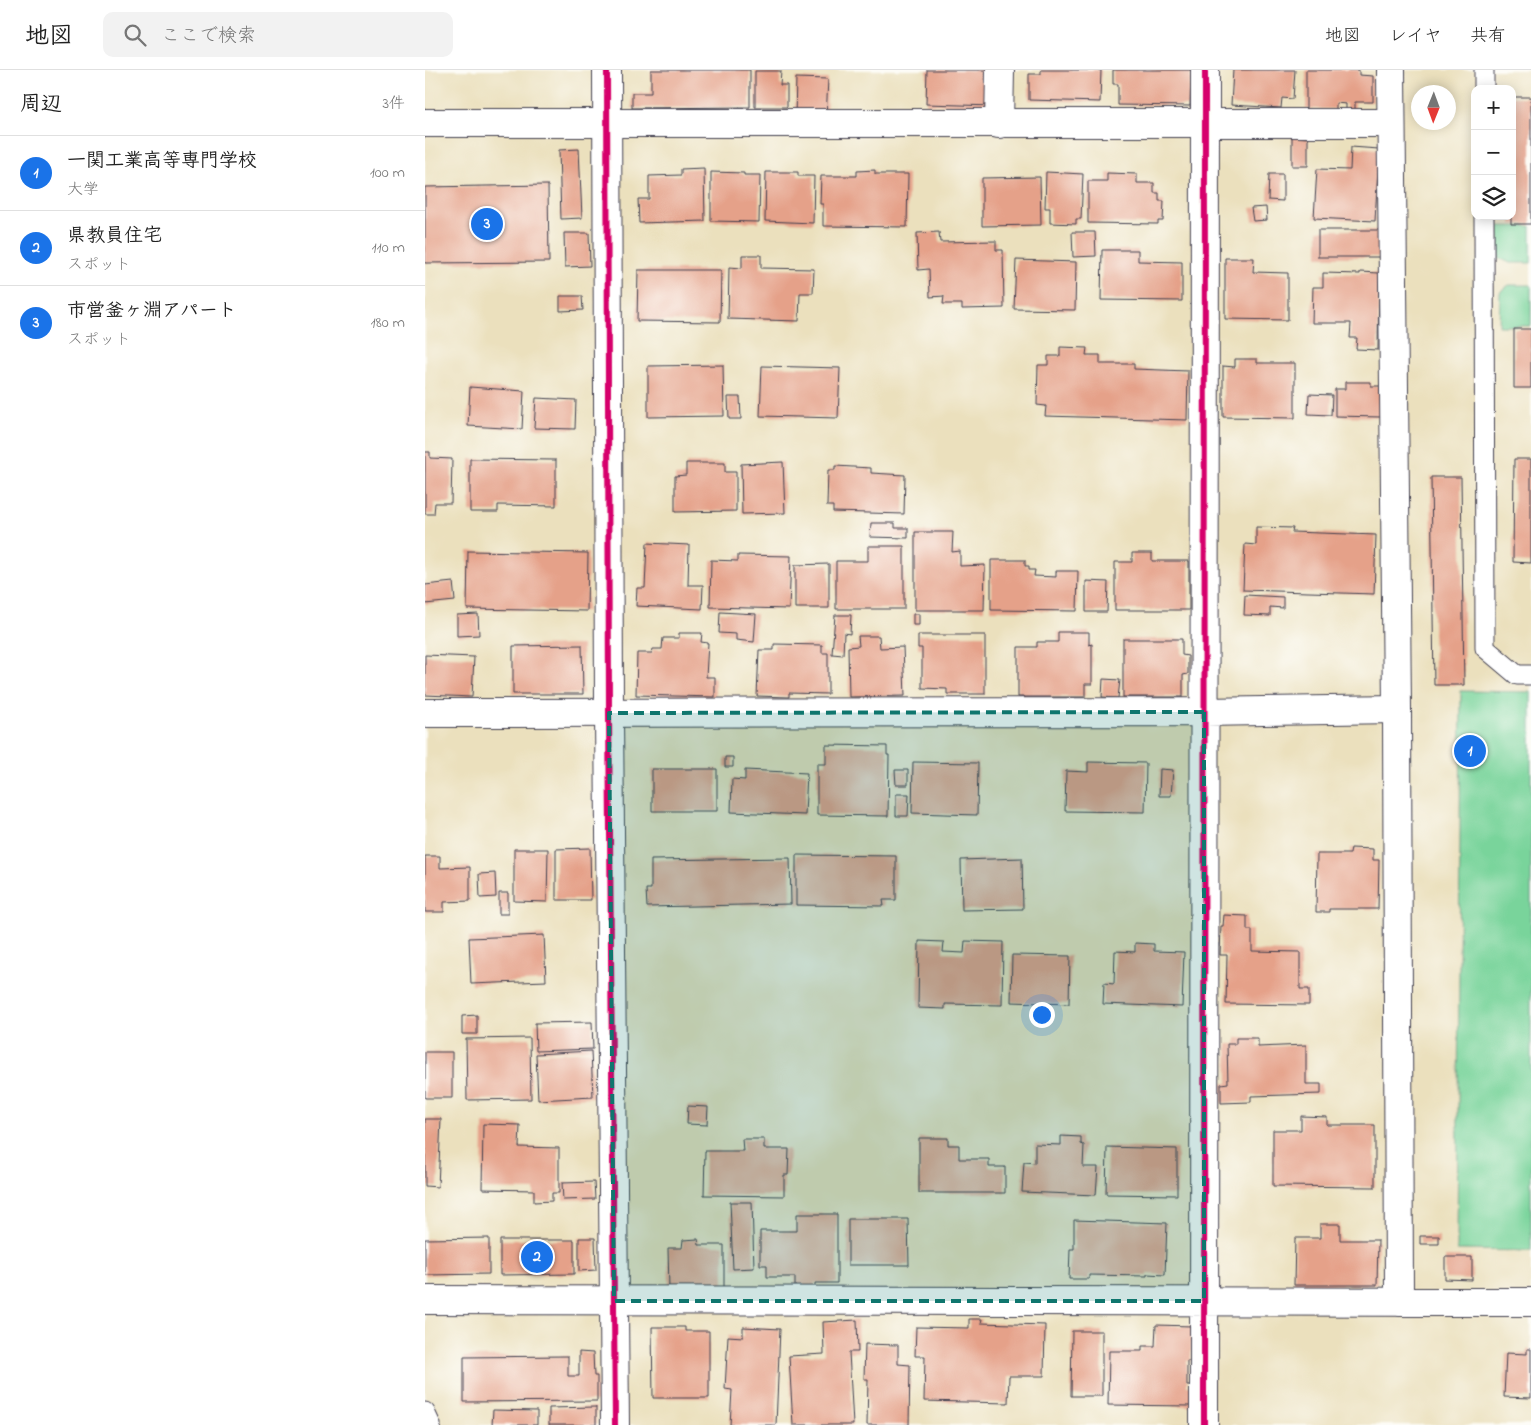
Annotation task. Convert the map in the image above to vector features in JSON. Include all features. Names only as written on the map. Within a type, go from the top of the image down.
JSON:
[{"type":"street","points":[[607,70],[609,713],[615,1425]]},
{"type":"street","points":[[999,124],[1000,70]]},
{"type":"street","points":[[1204,1425],[1205,70]]},
{"type":"street","points":[[1391,70],[1397,709],[1399,1302]]},
{"type":"street","points":[[425,123],[1391,123]]},
{"type":"street","points":[[425,714],[1204,712],[1397,709]]},
{"type":"street","points":[[425,1300],[1531,1302]]},
{"type":"lane","points":[[1483,85],[1484,70]]},
{"type":"lane","points":[[1484,220],[1485,648],[1517,675],[1531,675]]},
{"type":"lane","points":[[425,1412],[431,1425]]},
{"type":"highlighted area","points":[[1204,712],[1204,1301],[614,1301],[609,713]]},
{"type":"green space","points":[[1499,226],[1531,226],[1531,263],[1510,263],[1499,258]]},
{"type":"green space","points":[[1509,285],[1531,285],[1531,326],[1499,326],[1500,292]]},
{"type":"green space","points":[[1461,691],[1531,692],[1531,1251],[1457,1250]]},
{"type":"building","points":[[651,70],[750,70],[750,107],[632,108],[632,93],[651,93]]},
{"type":"building","points":[[927,70],[995,70],[994,106],[926,104]]},
{"type":"building","points":[[1041,70],[1101,70],[1100,102],[1029,100],[1029,74],[1041,74]]},
{"type":"building","points":[[1113,70],[1191,70],[1190,106],[1118,105],[1118,84],[1113,84]]},
{"type":"building","points":[[1233,70],[1295,70],[1293,99],[1282,98],[1281,108],[1231,105]]},
{"type":"building","points":[[1306,70],[1359,70],[1359,75],[1373,76],[1373,102],[1355,102],[1355,110],[1346,111],[1346,104],[1336,103],[1336,109],[1306,109]]},
{"type":"building","points":[[755,71],[781,71],[780,85],[787,85],[787,107],[755,107]]},
{"type":"building","points":[[796,78],[828,79],[826,118],[795,117]]},
{"type":"building","points":[[1516,97],[1531,97],[1531,224],[1511,224],[1511,220],[1516,220]]},
{"type":"building","points":[[1292,137],[1308,138],[1308,166],[1292,166]]},
{"type":"building","points":[[1351,147],[1379,149],[1375,221],[1314,218],[1317,169],[1350,170]]},
{"type":"building","points":[[579,149],[582,218],[561,219],[559,150]]},
{"type":"building","points":[[704,168],[705,221],[639,223],[638,199],[649,199],[649,176],[681,175],[681,169]]},
{"type":"building","points":[[875,170],[875,174],[908,174],[907,227],[823,226],[823,204],[820,204],[821,176],[857,176],[857,171]]},
{"type":"building","points":[[711,172],[760,175],[759,222],[711,221]]},
{"type":"building","points":[[766,172],[798,172],[798,176],[814,176],[813,223],[765,221]]},
{"type":"building","points":[[1046,172],[1083,174],[1081,219],[1076,219],[1076,224],[1050,223],[1050,208],[1045,208]]},
{"type":"building","points":[[1107,173],[1137,174],[1137,183],[1154,183],[1154,193],[1159,193],[1159,201],[1164,201],[1163,221],[1158,221],[1158,224],[1088,223],[1088,181],[1107,181]]},
{"type":"building","points":[[1269,174],[1283,174],[1283,201],[1268,200]]},
{"type":"building","points":[[1040,177],[1041,225],[982,226],[982,178]]},
{"type":"building","points":[[548,185],[549,262],[425,263],[425,187]]},
{"type":"building","points":[[1266,207],[1267,220],[1253,221],[1251,208]]},
{"type":"building","points":[[1318,230],[1379,230],[1379,257],[1318,257]]},
{"type":"building","points":[[939,232],[940,242],[996,241],[996,250],[1003,250],[1004,308],[962,309],[962,304],[943,304],[944,296],[930,297],[929,269],[918,270],[917,233]]},
{"type":"building","points":[[1072,232],[1095,232],[1096,256],[1073,257]]},
{"type":"building","points":[[564,233],[589,233],[590,266],[565,267]]},
{"type":"building","points":[[1102,250],[1138,250],[1138,261],[1182,262],[1182,301],[1101,300]]},
{"type":"building","points":[[742,255],[761,255],[761,268],[814,269],[813,293],[800,293],[799,321],[728,319],[729,267],[742,268]]},
{"type":"building","points":[[1225,258],[1254,258],[1253,272],[1288,273],[1288,320],[1225,319]]},
{"type":"building","points":[[1016,260],[1076,262],[1075,310],[1014,309]]},
{"type":"building","points":[[638,270],[721,270],[720,322],[637,321]]},
{"type":"building","points":[[1360,272],[1379,273],[1378,350],[1356,349],[1357,338],[1350,338],[1351,323],[1312,323],[1313,287],[1323,287],[1323,273],[1360,274]]},
{"type":"building","points":[[560,296],[582,296],[583,310],[560,311]]},
{"type":"building","points":[[1514,329],[1531,329],[1531,388],[1514,388]]},
{"type":"building","points":[[1060,347],[1087,348],[1086,355],[1100,355],[1100,364],[1134,364],[1134,369],[1188,371],[1187,420],[1045,416],[1046,406],[1037,405],[1038,365],[1048,365],[1048,356],[1060,356]]},
{"type":"building","points":[[1235,359],[1257,359],[1257,363],[1295,363],[1295,418],[1223,417],[1223,366],[1235,367]]},
{"type":"building","points":[[723,365],[724,416],[648,417],[648,366]]},
{"type":"building","points":[[762,366],[840,368],[838,418],[760,416]]},
{"type":"building","points":[[1345,382],[1371,382],[1371,386],[1381,386],[1381,417],[1335,416],[1335,389],[1345,389]]},
{"type":"building","points":[[470,387],[524,391],[522,429],[468,426]]},
{"type":"building","points":[[1309,394],[1332,395],[1331,415],[1308,414]]},
{"type":"building","points":[[728,397],[740,397],[741,419],[729,419]]},
{"type":"building","points":[[536,398],[576,400],[575,429],[534,428]]},
{"type":"building","points":[[425,452],[430,452],[430,458],[452,459],[451,503],[435,503],[434,514],[425,514]]},
{"type":"building","points":[[470,459],[556,460],[556,506],[498,505],[498,512],[470,512]]},
{"type":"building","points":[[1514,459],[1531,459],[1531,563],[1513,562]]},
{"type":"building","points":[[783,462],[785,513],[742,514],[741,464]]},
{"type":"building","points":[[686,463],[725,463],[725,472],[736,472],[736,511],[675,512],[675,476],[686,475]]},
{"type":"building","points":[[835,466],[871,468],[871,473],[905,475],[904,514],[833,512],[833,506],[827,506],[828,470],[835,470]]},
{"type":"building","points":[[1431,477],[1461,477],[1464,685],[1434,685]]},
{"type":"building","points":[[871,523],[895,523],[895,528],[908,528],[908,538],[870,537]]},
{"type":"building","points":[[1256,527],[1293,528],[1292,532],[1376,535],[1374,594],[1243,590],[1245,544],[1256,545]]},
{"type":"building","points":[[915,532],[953,532],[952,552],[960,551],[960,566],[985,565],[984,610],[915,610]]},
{"type":"building","points":[[647,543],[689,545],[688,585],[703,585],[702,609],[636,606],[637,588],[645,588]]},
{"type":"building","points":[[868,546],[904,546],[904,609],[836,609],[836,561],[868,561]]},
{"type":"building","points":[[468,551],[588,553],[587,611],[467,609]]},
{"type":"building","points":[[1132,553],[1152,553],[1152,561],[1189,561],[1189,610],[1115,610],[1115,562],[1132,562]]},
{"type":"building","points":[[738,555],[791,556],[789,609],[710,607],[711,560],[738,561]]},
{"type":"building","points":[[991,560],[1025,560],[1025,566],[1029,566],[1029,570],[1035,570],[1034,576],[1056,577],[1056,571],[1078,571],[1077,611],[991,610]]},
{"type":"building","points":[[829,564],[829,608],[795,608],[795,565]]},
{"type":"building","points":[[1086,581],[1108,582],[1107,612],[1086,612]]},
{"type":"building","points":[[453,582],[455,601],[425,604],[425,585]]},
{"type":"building","points":[[1245,595],[1283,597],[1283,608],[1270,607],[1270,616],[1244,615]]},
{"type":"building","points":[[720,612],[756,614],[754,642],[736,640],[736,634],[719,633]]},
{"type":"building","points":[[478,614],[479,635],[457,636],[457,615]]},
{"type":"building","points":[[913,614],[919,614],[919,625],[913,625]]},
{"type":"building","points":[[835,615],[851,615],[850,634],[844,633],[843,655],[832,654]]},
{"type":"building","points":[[1058,632],[1089,632],[1089,645],[1092,644],[1092,684],[1085,684],[1085,697],[1018,697],[1018,647],[1037,647],[1037,642],[1058,642]]},
{"type":"building","points":[[679,633],[702,633],[701,642],[708,643],[706,677],[715,677],[715,697],[636,695],[637,653],[652,653],[653,649],[662,649],[663,638],[679,638]]},
{"type":"building","points":[[918,635],[985,635],[985,694],[947,694],[947,689],[922,688],[922,648],[918,648]]},
{"type":"building","points":[[858,636],[879,636],[880,648],[903,647],[905,696],[849,697],[848,647],[859,646]]},
{"type":"building","points":[[1123,639],[1182,639],[1182,655],[1188,656],[1188,674],[1183,675],[1183,697],[1123,697]]},
{"type":"building","points":[[774,644],[822,645],[822,653],[828,653],[828,694],[789,693],[789,697],[757,696],[759,650],[774,650]]},
{"type":"building","points":[[582,645],[583,694],[513,694],[513,646]]},
{"type":"building","points":[[425,655],[474,657],[472,697],[425,695]]},
{"type":"building","points":[[1103,679],[1120,680],[1118,698],[1102,697]]},
{"type":"building","points":[[826,745],[887,746],[887,755],[889,755],[888,816],[817,815],[817,764],[826,764]]},
{"type":"building","points":[[725,757],[733,757],[733,767],[725,767]]},
{"type":"building","points":[[913,762],[978,763],[977,815],[912,813]]},
{"type":"building","points":[[1088,762],[1146,763],[1145,812],[1065,811],[1066,771],[1088,772]]},
{"type":"building","points":[[652,769],[717,769],[717,811],[652,811]]},
{"type":"building","points":[[1160,769],[1173,770],[1171,796],[1159,796]]},
{"type":"building","points":[[745,770],[807,773],[805,815],[731,812],[732,779],[745,780]]},
{"type":"building","points":[[895,770],[908,770],[908,785],[896,785]]},
{"type":"building","points":[[896,794],[909,794],[908,816],[896,816]]},
{"type":"building","points":[[590,848],[591,900],[556,900],[556,849]]},
{"type":"building","points":[[1351,848],[1373,849],[1373,860],[1379,860],[1378,909],[1329,909],[1329,912],[1316,912],[1317,854],[1350,854]]},
{"type":"building","points":[[514,849],[548,849],[547,902],[514,901]]},
{"type":"building","points":[[796,855],[896,856],[896,900],[883,900],[884,906],[796,905]]},
{"type":"building","points":[[425,856],[440,856],[440,868],[470,867],[470,901],[444,902],[444,912],[425,912]]},
{"type":"building","points":[[790,858],[791,904],[647,907],[646,889],[651,889],[651,860]]},
{"type":"building","points":[[1022,858],[1023,909],[962,910],[961,860]]},
{"type":"building","points":[[495,873],[496,897],[480,898],[479,874]]},
{"type":"building","points":[[499,893],[508,893],[508,914],[499,914]]},
{"type":"building","points":[[1224,915],[1247,916],[1247,930],[1252,930],[1252,951],[1300,952],[1300,989],[1309,989],[1309,1005],[1226,1004],[1227,955],[1220,955],[1221,926],[1223,926]]},
{"type":"building","points":[[544,935],[546,981],[471,984],[469,938]]},
{"type":"building","points":[[919,941],[944,942],[943,952],[964,953],[965,941],[1003,942],[1002,1005],[945,1004],[945,1009],[918,1008]]},
{"type":"building","points":[[1135,943],[1154,944],[1154,951],[1184,952],[1182,1007],[1103,1004],[1104,983],[1114,984],[1115,951],[1135,952]]},
{"type":"building","points":[[1012,955],[1070,956],[1069,1004],[1011,1002]]},
{"type":"building","points":[[477,1015],[477,1034],[462,1034],[462,1016]]},
{"type":"building","points":[[592,1022],[593,1049],[536,1051],[535,1023]]},
{"type":"building","points":[[530,1038],[531,1099],[467,1100],[466,1039]]},
{"type":"building","points":[[1236,1038],[1258,1038],[1258,1047],[1306,1045],[1306,1084],[1321,1084],[1321,1094],[1251,1096],[1251,1102],[1221,1103],[1221,1084],[1228,1083],[1227,1044],[1236,1044]]},
{"type":"building","points":[[591,1051],[593,1097],[538,1100],[536,1054]]},
{"type":"building","points":[[425,1052],[452,1052],[452,1098],[425,1098]]},
{"type":"building","points":[[688,1106],[708,1107],[707,1125],[687,1124]]},
{"type":"building","points":[[1301,1116],[1327,1117],[1327,1125],[1375,1125],[1375,1187],[1273,1186],[1273,1130],[1301,1130]]},
{"type":"building","points":[[425,1119],[441,1119],[438,1187],[425,1186]]},
{"type":"building","points":[[483,1124],[520,1125],[519,1147],[559,1148],[559,1193],[552,1193],[552,1201],[534,1202],[534,1190],[482,1189]]},
{"type":"building","points":[[1061,1136],[1081,1137],[1081,1144],[1084,1145],[1083,1167],[1098,1167],[1096,1195],[1022,1192],[1024,1162],[1035,1163],[1035,1144],[1061,1145]]},
{"type":"building","points":[[919,1138],[948,1138],[948,1145],[959,1145],[959,1159],[989,1159],[989,1167],[1005,1167],[1005,1193],[919,1193]]},
{"type":"building","points":[[742,1139],[764,1139],[764,1149],[789,1149],[788,1175],[784,1175],[784,1196],[704,1195],[705,1151],[743,1151]]},
{"type":"building","points":[[1107,1147],[1177,1149],[1177,1195],[1106,1194]]},
{"type":"building","points":[[594,1182],[595,1199],[563,1200],[562,1183]]},
{"type":"building","points":[[730,1202],[752,1202],[754,1268],[733,1269]]},
{"type":"building","points":[[797,1214],[837,1214],[837,1283],[815,1283],[815,1289],[795,1288],[795,1277],[767,1277],[767,1265],[760,1265],[760,1231],[797,1231]]},
{"type":"building","points":[[848,1219],[908,1219],[909,1265],[848,1265]]},
{"type":"building","points":[[1074,1220],[1167,1223],[1165,1275],[1089,1275],[1089,1279],[1069,1279],[1070,1249],[1074,1249]]},
{"type":"building","points":[[1320,1224],[1340,1224],[1340,1240],[1378,1240],[1377,1285],[1294,1285],[1295,1238],[1320,1238]]},
{"type":"building","points":[[1420,1236],[1439,1236],[1439,1244],[1420,1244]]},
{"type":"building","points":[[489,1238],[489,1274],[425,1275],[425,1239]]},
{"type":"building","points":[[579,1238],[595,1238],[596,1270],[579,1271]]},
{"type":"building","points":[[698,1239],[699,1245],[724,1245],[724,1288],[669,1289],[668,1248],[682,1248],[683,1240]]},
{"type":"building","points":[[500,1240],[574,1240],[574,1274],[500,1275]]},
{"type":"building","points":[[1445,1257],[1472,1257],[1472,1280],[1445,1279]]},
{"type":"building","points":[[969,1319],[982,1319],[981,1323],[1045,1325],[1044,1376],[1009,1376],[1008,1403],[924,1401],[925,1356],[915,1356],[916,1327],[969,1328]]},
{"type":"building","points":[[857,1320],[858,1352],[849,1352],[853,1425],[793,1425],[789,1356],[824,1354],[823,1322]]},
{"type":"building","points":[[1156,1325],[1192,1326],[1191,1361],[1187,1361],[1187,1386],[1192,1386],[1191,1406],[1108,1405],[1109,1351],[1142,1351],[1142,1346],[1155,1346]]},
{"type":"building","points":[[652,1327],[685,1327],[685,1331],[709,1331],[709,1398],[653,1398]]},
{"type":"building","points":[[743,1327],[780,1329],[776,1425],[730,1425],[732,1390],[725,1389],[728,1336],[743,1337]]},
{"type":"building","points":[[1072,1331],[1102,1331],[1102,1396],[1071,1396]]},
{"type":"building","points":[[865,1344],[898,1345],[898,1364],[910,1365],[909,1425],[867,1425],[868,1379],[864,1379]]},
{"type":"building","points":[[1527,1349],[1531,1349],[1531,1398],[1504,1397],[1506,1353],[1527,1354]]},
{"type":"building","points":[[579,1352],[593,1353],[594,1376],[597,1376],[597,1401],[464,1402],[464,1357],[568,1356],[568,1376],[579,1376]]},
{"type":"building","points":[[596,1407],[596,1425],[549,1425],[549,1408]]},
{"type":"building","points":[[493,1410],[537,1411],[537,1425],[492,1425]]},
{"type":"cycle path","points":[[607,70],[609,713],[615,1425]]},
{"type":"cycle path","points":[[1204,1425],[1205,70]]},
{"type":"place","name":"市営釜ヶ淵アパート","points":[[487,224]]},
{"type":"place","name":"一関工業高等専門学校","points":[[1470,751]]},
{"type":"place","name":"県教員住宅","points":[[537,1257]]}]
